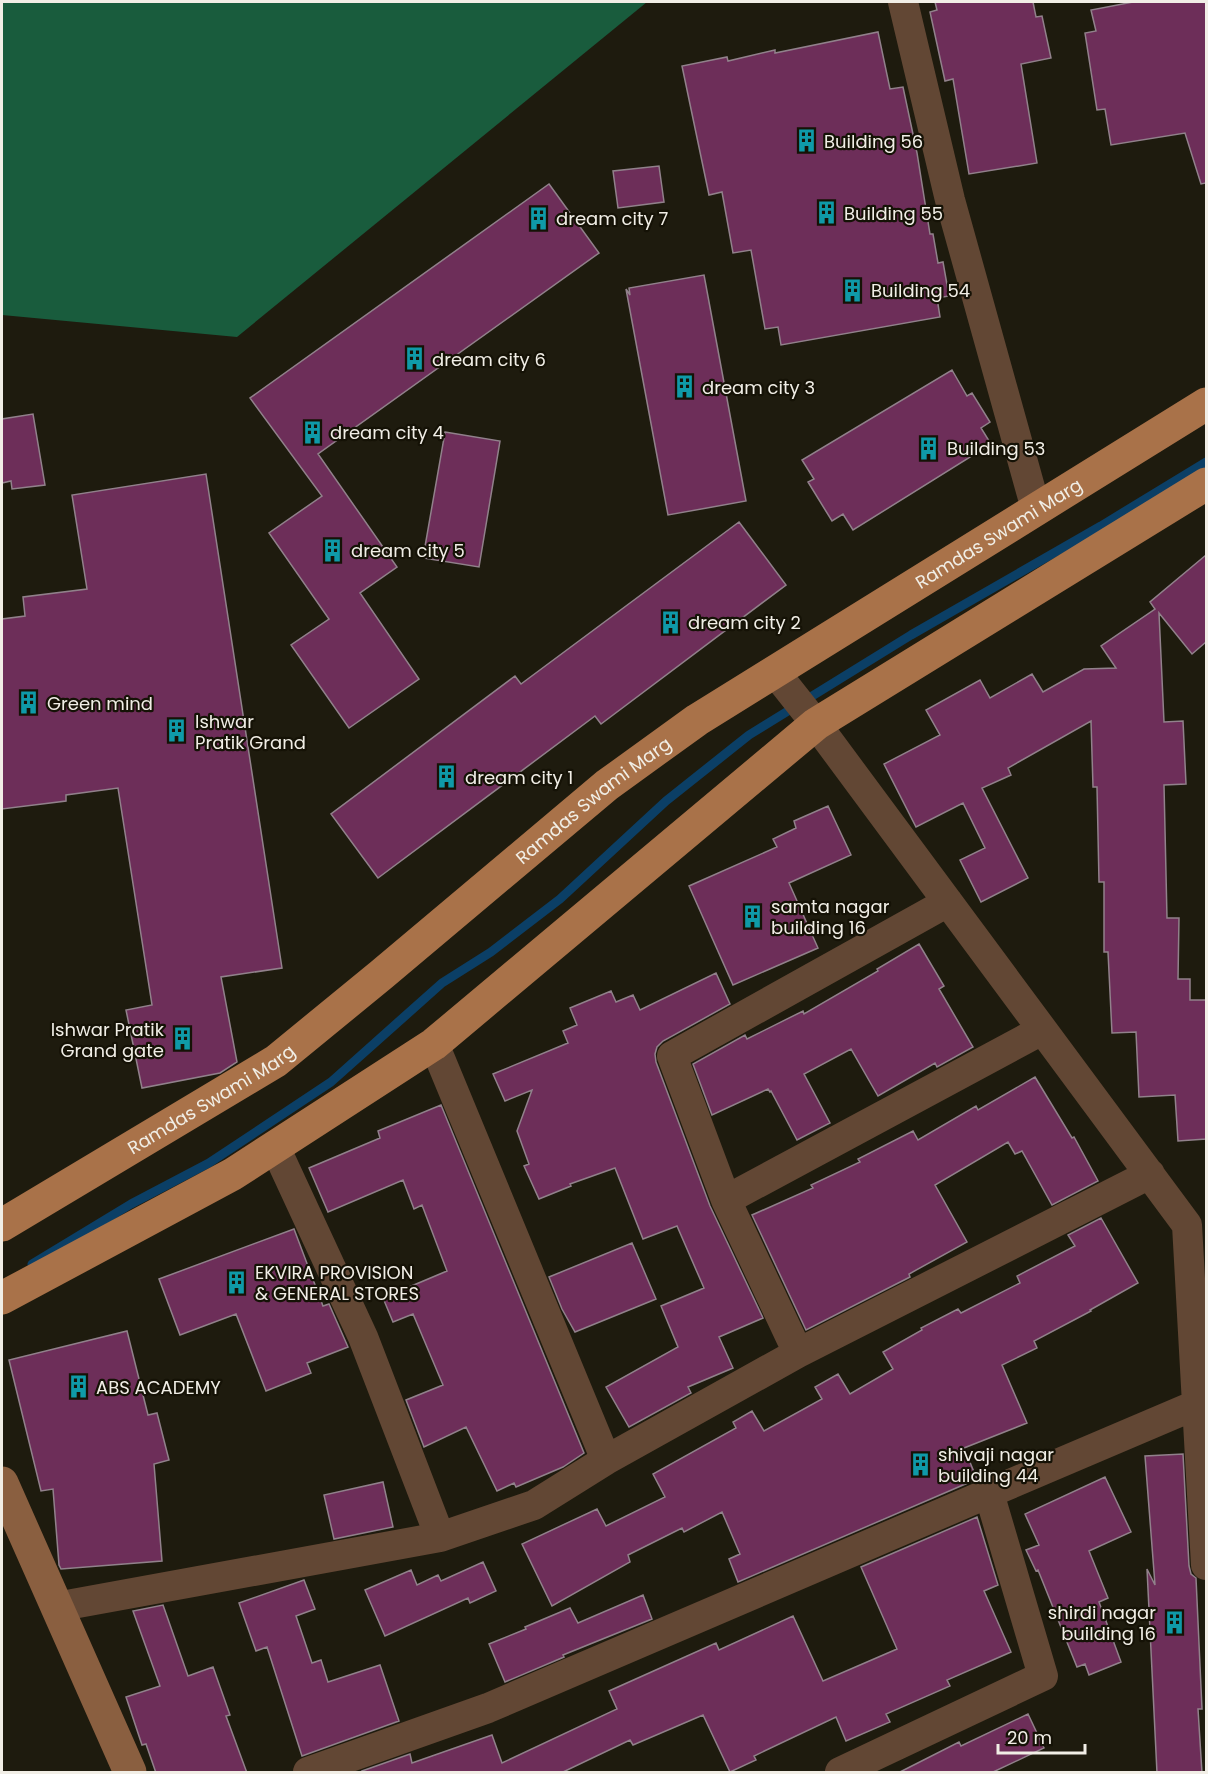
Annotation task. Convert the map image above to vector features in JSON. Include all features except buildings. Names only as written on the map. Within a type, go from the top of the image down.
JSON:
[{"type":"main road","name":"Ramdas Swami Marg","points":[[2,1225],[276,1060],[607,785],[697,720],[781,680],[1036,509],[1206,404]]},
{"type":"main road","points":[[2,1298],[233,1174],[434,1044],[814,722],[1206,483]]},
{"type":"street","points":[[903,2],[950,200],[1036,509]]},
{"type":"street","points":[[781,680],[1149,1174],[1197,1224],[1198,1404],[1206,1565]]},
{"type":"street","points":[[798,1353],[726,1200],[672,1056],[948,902]]},
{"type":"street","points":[[726,1200],[1042,1030]]},
{"type":"street","points":[[434,1044],[606,1460]]},
{"type":"street","points":[[275,1147],[363,1337],[440,1537]]},
{"type":"street","points":[[56,1607],[440,1537],[534,1505],[606,1460],[798,1353],[1149,1174]]},
{"type":"street","points":[[308,1773],[488,1708],[1198,1404]]},
{"type":"street","points":[[2,1483],[130,1773]]},
{"type":"street","points":[[840,1773],[1043,1676],[989,1493]]},
{"type":"green space","points":[[2,2],[647,2],[237,337],[2,315]]},
{"type":"waterway","points":[[32,1264],[131,1204],[209,1163],[331,1082],[442,983],[491,952],[560,899],[666,801],[749,735],[911,635],[1101,526],[1206,462]]},
{"type":"place","name":"Building 56","points":[[806,141]]},
{"type":"place","name":"Building 55","points":[[826,213]]},
{"type":"place","name":"dream city 7","points":[[538,218]]},
{"type":"place","name":"Building 54","points":[[853,290]]},
{"type":"place","name":"dream city 6","points":[[414,359]]},
{"type":"place","name":"dream city 3","points":[[684,387]]},
{"type":"place","name":"dream city 4","points":[[312,432]]},
{"type":"place","name":"Building 53","points":[[929,448]]},
{"type":"place","name":"dream city 5","points":[[333,550]]},
{"type":"place","name":"dream city 2","points":[[670,622]]},
{"type":"place","name":"Green mind","points":[[29,703]]},
{"type":"place","name":"Ishwar Pratik Grand","points":[[177,731]]},
{"type":"place","name":"dream city 1","points":[[447,777]]},
{"type":"place","name":"samta nagar building 16","points":[[753,916]]},
{"type":"place","name":"Ishwar Pratik Grand gate","points":[[182,1039]]},
{"type":"place","name":"EKVIRA PROVISION & GENERAL STORES","points":[[237,1282]]},
{"type":"place","name":"ABS ACADEMY","points":[[78,1387]]},
{"type":"place","name":"shivaji nagar building 44","points":[[920,1464]]},
{"type":"place","name":"shirdi nagar building 16","points":[[1174,1622]]}]
